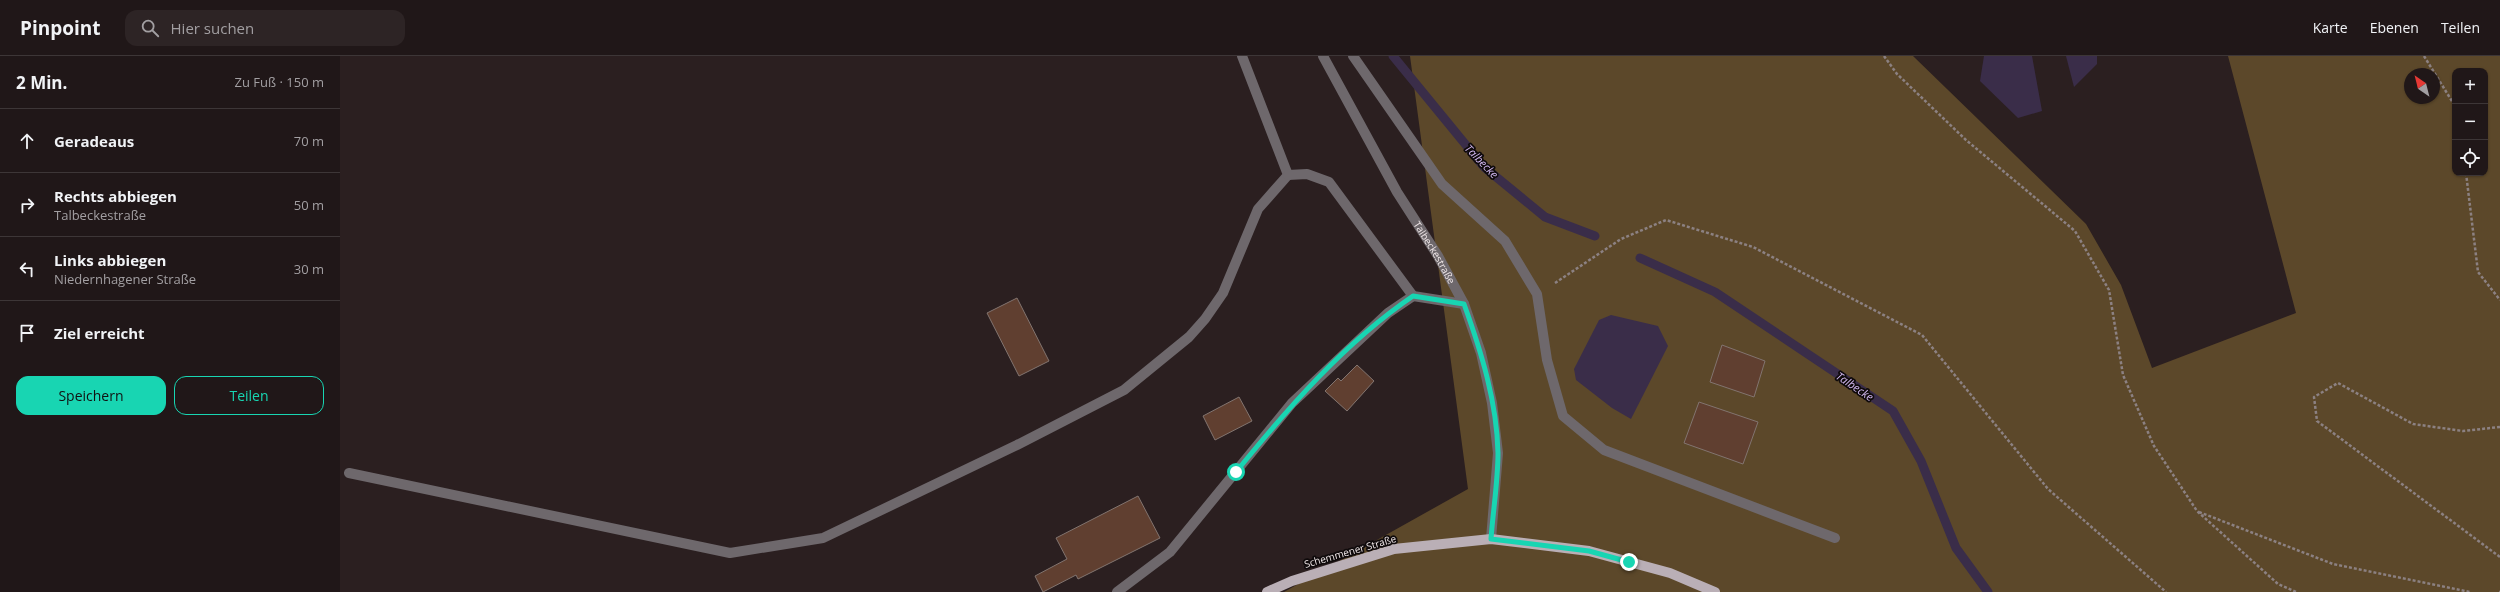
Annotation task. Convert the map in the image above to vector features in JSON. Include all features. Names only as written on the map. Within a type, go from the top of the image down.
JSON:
[{"type":"main road","name":"Schemmener Straße","points":[[1267,592],[1292,581],[1394,549],[1491,539],[1589,551],[1670,573],[1715,592]]},
{"type":"street","points":[[1242,56],[1288,175]]},
{"type":"street","name":"Talbeckestraße","points":[[1322,56],[1397,192],[1438,256],[1464,304],[1481,353],[1492,403],[1497,446],[1491,539]]},
{"type":"street","points":[[1353,56],[1442,184],[1505,241],[1537,294],[1547,360],[1563,416],[1604,450],[1835,538]]},
{"type":"street","points":[[349,474],[730,553],[823,538],[1017,445],[1124,390],[1188,337],[1205,319],[1223,293],[1258,209],[1288,175],[1307,174],[1329,182],[1413,296]]},
{"type":"street","points":[[1117,592],[1170,552],[1292,403],[1388,313],[1413,296],[1464,304]]},
{"type":"path","points":[[1884,56],[1897,74],[1966,140],[2075,231],[2109,290],[2123,375],[2154,446],[2197,511],[2278,584],[2296,592]]},
{"type":"path","points":[[2424,56],[2454,104]]},
{"type":"path","points":[[2466,176],[2478,272],[2500,300]]},
{"type":"path","points":[[1537,294],[1621,239],[1666,220],[1753,247],[1922,336],[2048,489],[2166,592]]},
{"type":"path","points":[[2500,427],[2463,431],[2413,424],[2338,383],[2314,397],[2317,421],[2500,557]]},
{"type":"path","points":[[2197,511],[2332,564],[2470,592]]},
{"type":"shaded area","points":[[1410,56],[1913,56],[2086,224],[2121,285],[2152,368],[2296,313],[2228,56],[2500,56],[2500,592],[1284,592],[1468,489]]},
{"type":"shaded area","points":[[1984,56],[2032,56],[2042,111],[2018,118],[1980,81]]},
{"type":"shaded area","points":[[2066,56],[2097,56],[2097,64],[2074,87]]},
{"type":"shaded area","points":[[1611,315],[1658,326],[1668,346],[1631,419],[1612,408],[1576,380],[1574,369],[1599,320]]},
{"type":"building","points":[[1017,298],[1049,361],[1019,376],[987,313]]},
{"type":"building","points":[[1722,345],[1765,361],[1754,397],[1710,382]]},
{"type":"building","points":[[1357,365],[1374,381],[1347,411],[1325,391],[1338,378],[1341,381]]},
{"type":"building","points":[[1239,397],[1252,421],[1215,440],[1203,416]]},
{"type":"building","points":[[1699,402],[1758,422],[1743,464],[1684,443]]},
{"type":"building","points":[[1138,496],[1160,538],[1078,579],[1076,575],[1043,592],[1035,576],[1067,559],[1056,538]]},
{"type":"waterway","name":"Talbecke","points":[[1393,56],[1484,167],[1545,217],[1595,236]]},
{"type":"waterway","name":"Talbecke","points":[[1640,258],[1715,292],[1893,411],[1921,461],[1956,548],[1988,592]]},
{"type":"route","points":[[1236,472],[1292,403],[1388,313],[1413,296],[1464,304],[1481,353],[1492,403],[1498,453],[1491,539],[1589,551],[1629,562]]}]
